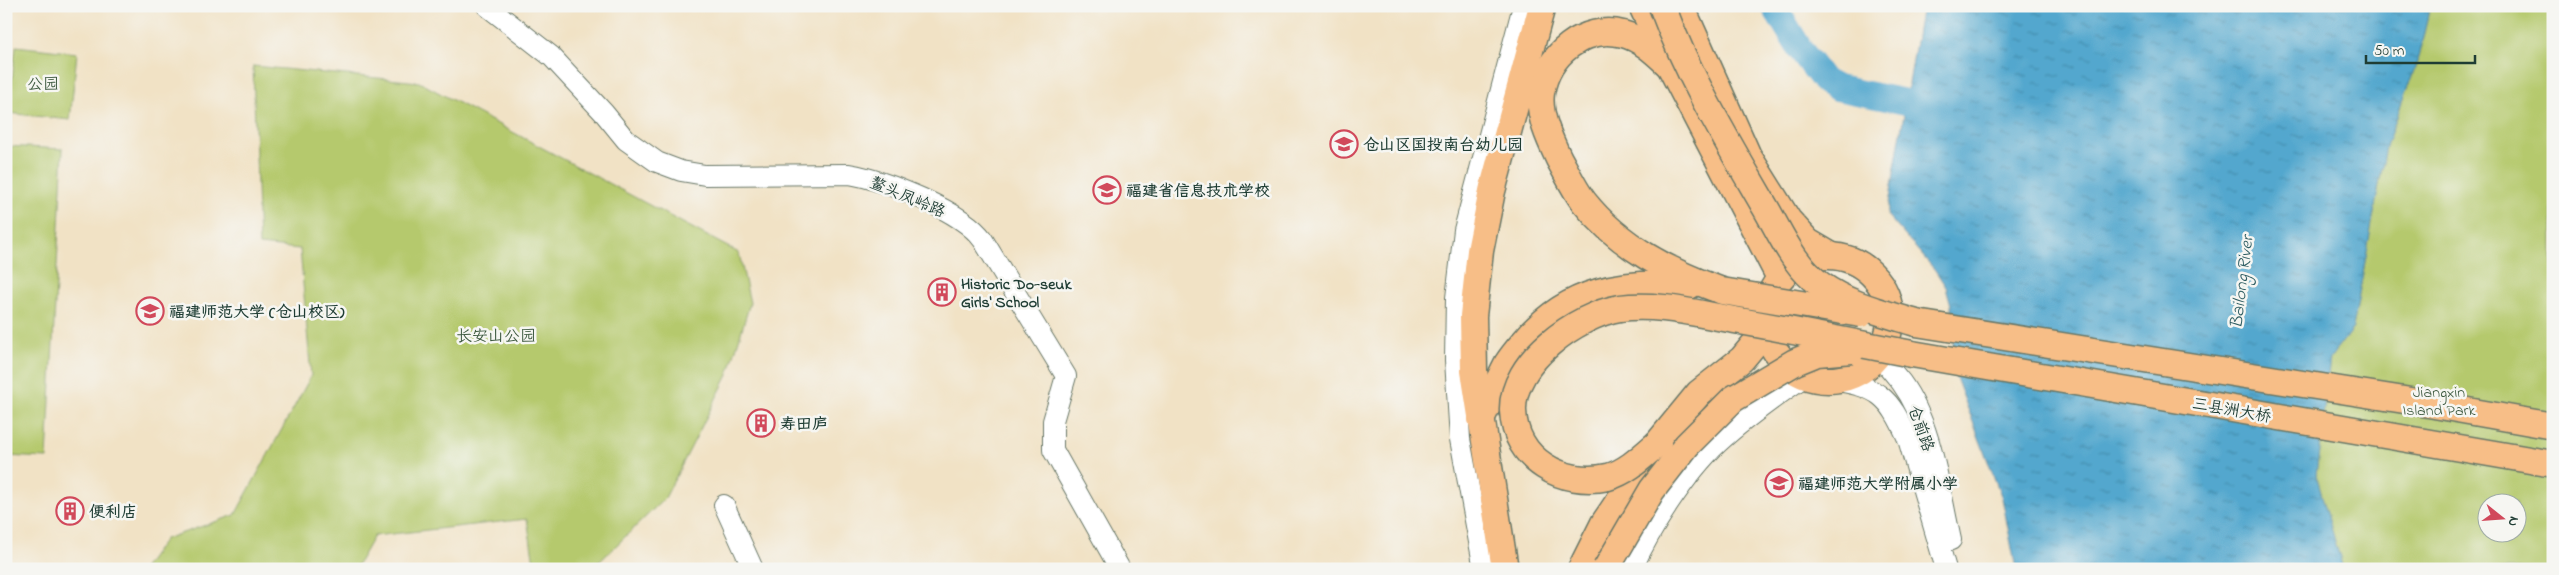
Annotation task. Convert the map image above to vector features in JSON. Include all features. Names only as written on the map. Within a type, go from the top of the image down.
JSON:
[{"type":"main road","points":[[1505,569],[1474,371],[1473,316],[1480,251],[1492,191],[1542,6]]},
{"type":"main road","points":[[1642,6],[1670,66],[1780,278]]},
{"type":"main road","points":[[1662,6],[1710,111],[1788,247],[1808,273],[1821,285],[1861,306],[1916,323]]},
{"type":"main road","points":[[1681,6],[1748,156],[1788,220],[1808,242],[1830,255]]},
{"type":"main road","points":[[1670,66],[1639,40],[1622,34],[1599,33],[1582,37],[1564,49],[1548,70],[1541,94],[1543,117],[1551,142],[1583,201],[1614,233],[1658,265],[1682,277],[1722,291]]},
{"type":"main road","points":[[1830,255],[1850,258],[1867,268],[1880,282],[1888,300],[1891,319],[1888,339],[1878,356],[1861,371],[1848,378],[1832,380],[1806,375],[1790,368],[1770,338],[1766,311],[1770,294],[1780,278],[1794,265],[1811,257],[1830,255]]},
{"type":"main road","points":[[1481,419],[1508,362],[1537,326],[1559,309],[1597,291],[1635,284],[1688,285],[1916,323]]},
{"type":"main road","points":[[1678,427],[1628,468],[1609,476],[1586,479],[1550,470],[1535,461],[1521,444],[1512,410],[1516,392],[1535,359],[1572,326],[1595,314],[1640,306],[1736,321],[1912,354]]},
{"type":"main road","name":"三县洲大桥","points":[[1916,323],[2417,402],[2553,426]]},
{"type":"main road","points":[[1592,569],[1632,496],[1700,393],[1770,338]]},
{"type":"main road","points":[[1606,569],[1652,490],[1687,445],[1733,399],[1795,362],[1818,353],[1842,350],[1912,354]]},
{"type":"main road","name":"三县洲大桥","points":[[1912,354],[2553,464]]},
{"type":"main road","points":[[1581,569],[1604,523],[1658,444]]},
{"type":"street","name":"鳌头凤岭路","points":[[487,6],[551,56],[604,113],[626,140],[657,162],[681,171],[705,175],[860,176],[894,187],[972,226],[983,240],[1066,376],[1052,421],[1053,450],[1120,569]]},
{"type":"street","points":[[1484,569],[1460,439],[1455,360],[1456,298],[1464,230],[1523,6]]},
{"type":"street","name":"仓前路","points":[[1878,356],[1901,382],[1920,417],[1932,454],[1957,569]]},
{"type":"street","points":[[1632,569],[1674,495],[1717,444],[1806,375]]},
{"type":"street","name":"仓前路","points":[[1832,380],[1859,384],[1873,389],[1885,400],[1902,424],[1946,569]]},
{"type":"street","points":[[724,505],[754,569]]},
{"type":"green space","name":"Jiangxin Island Park","points":[[2430,6],[2553,6],[2553,569],[2343,569],[2316,475],[2330,358],[2353,328],[2386,146],[2417,62]]},
{"type":"green space","name":"公园","points":[[16,46],[77,53],[70,120],[8,113]]},
{"type":"green space","name":"长安山公园","points":[[253,66],[419,82],[739,253],[750,303],[728,375],[665,498],[592,569],[535,569],[527,519],[374,536],[355,569],[143,569],[165,539],[235,515],[311,376],[300,249],[259,245]]},
{"type":"green space","points":[[6,146],[63,149],[47,458],[6,456]]},
{"type":"water","name":"Bailong River","points":[[1922,6],[2430,6],[2417,62],[2386,146],[2353,328],[2330,358],[2316,475],[2343,569],[2016,569],[2002,498],[1955,375],[1951,305],[1946,287],[1935,270],[1887,215]]},
{"type":"waterway","points":[[1774,6],[1800,49],[1824,81],[1837,88],[1906,102],[1938,113]]},
{"type":"place","name":"仓山区国投南台幼儿园","points":[[1344,144]]},
{"type":"place","name":"福建省信息技术学校","points":[[1107,190]]},
{"type":"place","name":"Historic Do-seuk Girls' School","points":[[942,292]]},
{"type":"place","name":"福建师范大学 (仓山校区)","points":[[150,311]]},
{"type":"place","name":"寿田庐","points":[[761,423]]},
{"type":"place","name":"福建师范大学附属小学","points":[[1779,483]]},
{"type":"place","name":"便利店","points":[[70,511]]}]
